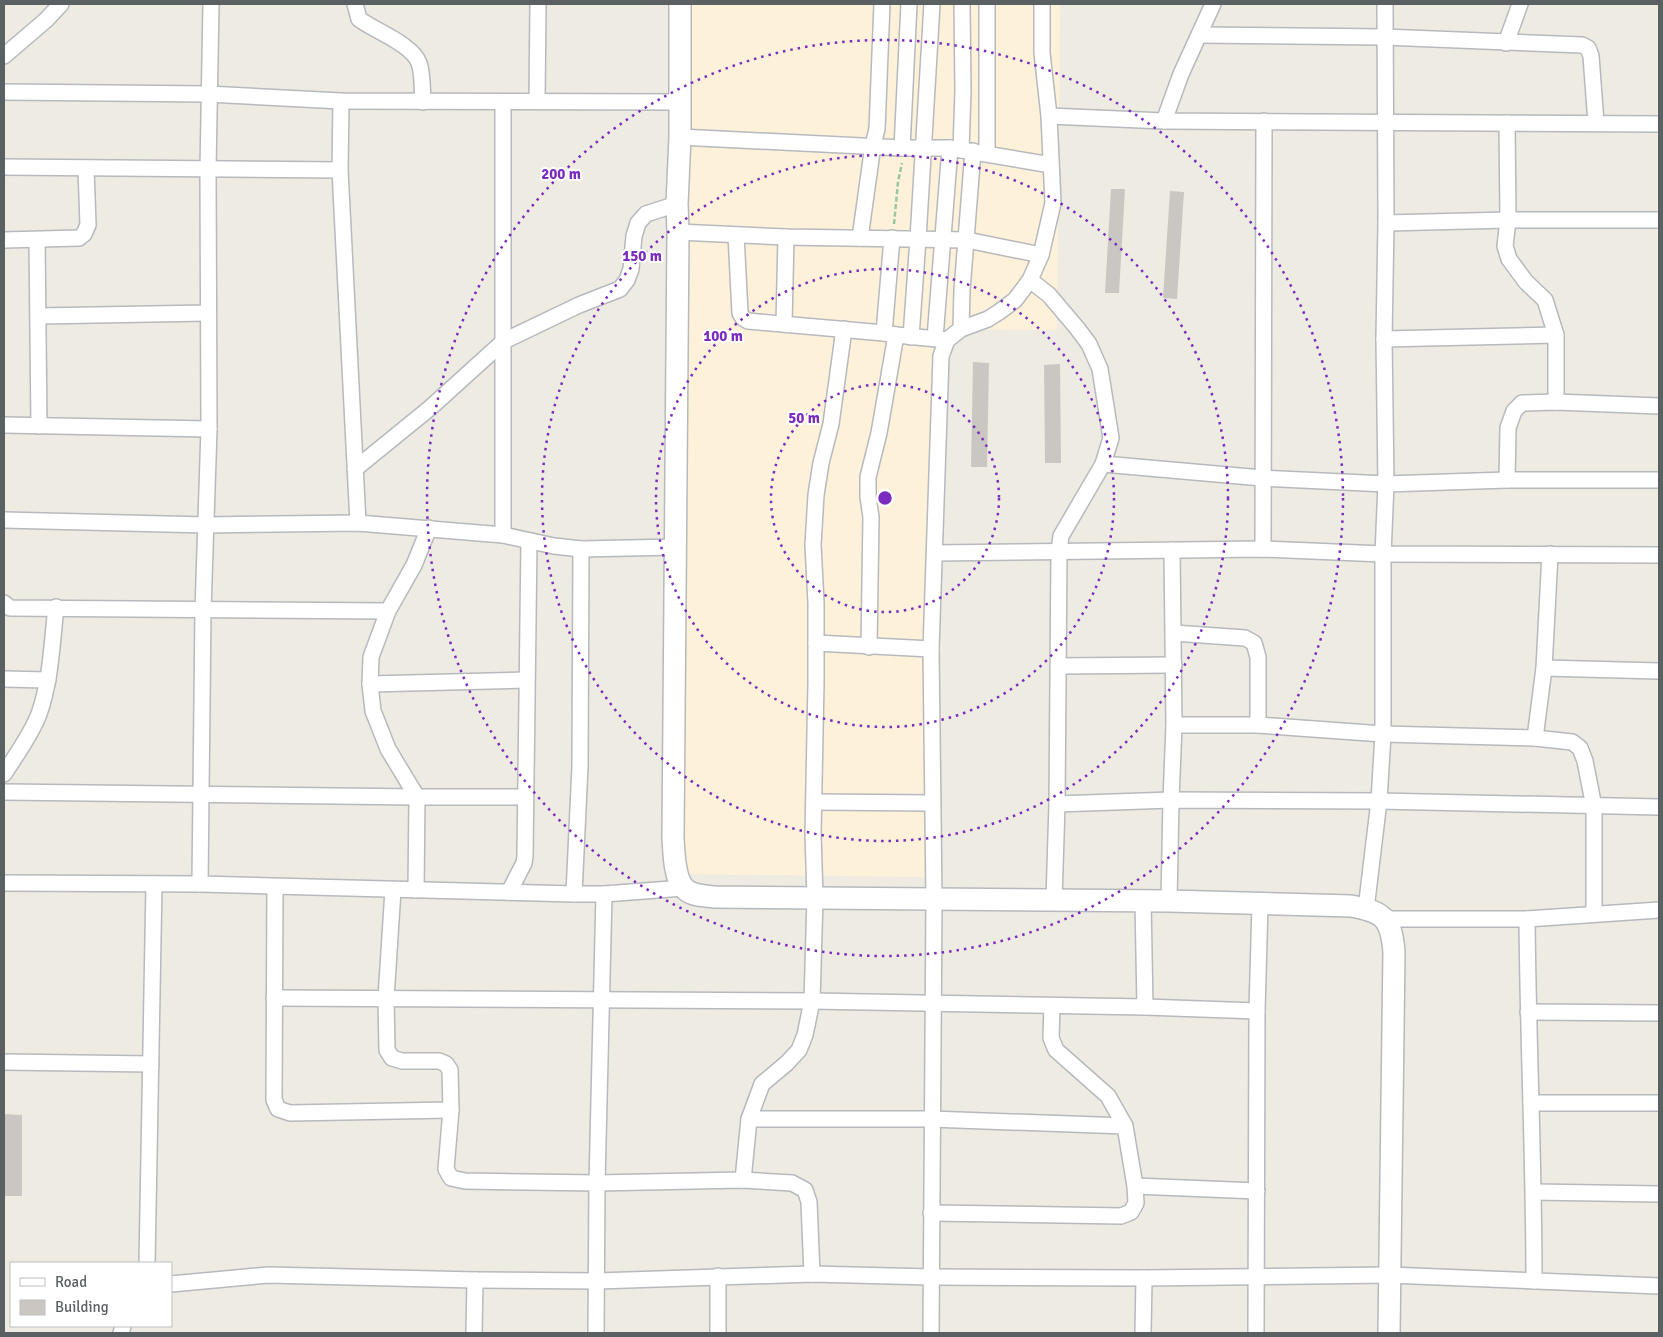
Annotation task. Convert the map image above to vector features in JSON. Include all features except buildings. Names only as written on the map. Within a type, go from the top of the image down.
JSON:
[{"type":"main road","points":[[680,4],[673,838],[675,870],[684,888],[696,894],[715,897],[1170,901],[1333,905],[1376,911],[1385,919],[1393,933],[1394,952],[1389,1333]]},
{"type":"street","points":[[4,56],[40,26],[60,4]]},
{"type":"street","points":[[200,884],[203,610],[209,429],[207,314],[208,94],[211,4]]},
{"type":"street","points":[[354,4],[359,19],[414,54],[420,64],[424,102]]},
{"type":"street","points":[[537,100],[538,4]]},
{"type":"street","points":[[860,238],[877,129],[882,4]]},
{"type":"street","points":[[902,148],[909,4]]},
{"type":"street","points":[[869,647],[871,516],[868,477],[918,239],[932,4]]},
{"type":"street","points":[[961,329],[962,290],[967,240],[968,151],[963,91],[962,4]]},
{"type":"street","points":[[931,1333],[934,899],[931,649],[941,356],[942,240],[968,151],[988,4]]},
{"type":"street","points":[[736,235],[740,313],[748,321],[941,339],[988,319],[1015,300],[1030,280],[1041,255],[1053,203],[1049,116],[1042,53],[1042,4]]},
{"type":"street","points":[[1164,121],[1181,74],[1213,4]]},
{"type":"street","points":[[1366,909],[1379,801],[1382,734],[1383,554],[1386,484],[1384,339],[1386,223],[1385,4]]},
{"type":"street","points":[[1506,43],[1520,4]]},
{"type":"street","points":[[1199,35],[1384,37],[1582,45],[1588,48],[1591,56],[1596,123]]},
{"type":"street","points":[[4,92],[208,94],[341,101],[503,102],[537,100],[680,102]]},
{"type":"street","points":[[341,101],[340,170],[358,523]]},
{"type":"street","points":[[503,102],[503,535]]},
{"type":"street","points":[[1049,116],[1164,121],[1659,124]]},
{"type":"street","points":[[1263,549],[1264,121]]},
{"type":"street","points":[[1506,123],[1508,220],[1505,246],[1509,259],[1526,282],[1546,300],[1556,335],[1556,402]]},
{"type":"street","points":[[680,137],[968,151],[1051,165]]},
{"type":"street","points":[[4,167],[340,170]]},
{"type":"street","points":[[4,240],[79,238],[84,234],[88,225],[86,168]]},
{"type":"street","points":[[355,469],[430,408],[504,341],[579,305],[620,289],[627,280],[631,269],[634,236],[638,223],[646,214],[677,204]]},
{"type":"street","points":[[1386,223],[1508,220],[1659,220]]},
{"type":"street","points":[[678,232],[786,237],[967,240],[1041,255]]},
{"type":"street","points":[[784,324],[786,237]]},
{"type":"street","points":[[892,238],[897,335]]},
{"type":"street","points":[[38,240],[39,426]]},
{"type":"street","points":[[1030,280],[1078,328],[1089,344],[1100,369],[1111,438],[1103,464],[1061,536],[1059,551],[1059,666],[1054,900]]},
{"type":"street","points":[[39,316],[207,314]]},
{"type":"street","points":[[743,1180],[749,1119],[762,1084],[799,1050],[805,1035],[812,1001],[815,898],[816,643],[813,545],[816,495],[821,463],[831,424],[844,329]]},
{"type":"street","points":[[1384,339],[1556,335]]},
{"type":"street","points":[[1507,480],[1508,428],[1514,411],[1522,403],[1556,402],[1659,406]]},
{"type":"street","points":[[4,425],[209,429]]},
{"type":"street","points":[[1103,464],[1262,478],[1386,484],[1507,480],[1659,480]]},
{"type":"street","points":[[4,520],[206,525],[358,523],[503,535],[581,550],[676,547]]},
{"type":"street","points":[[416,890],[416,797],[388,749],[373,711],[370,684],[371,657],[388,611],[414,565],[429,528]]},
{"type":"street","points":[[509,892],[526,856],[526,680],[529,541]]},
{"type":"street","points":[[935,553],[1263,549],[1383,554],[1659,555]]},
{"type":"street","points":[[574,894],[580,766],[581,550]]},
{"type":"street","points":[[1170,901],[1174,725],[1172,550]]},
{"type":"street","points":[[1535,738],[1544,668],[1550,554]]},
{"type":"street","points":[[4,603],[10,608],[388,611]]},
{"type":"street","points":[[4,774],[39,715],[48,680],[56,607]]},
{"type":"street","points":[[1174,632],[1245,638],[1254,643],[1258,657],[1258,725]]},
{"type":"street","points":[[816,643],[931,649]]},
{"type":"street","points":[[1059,666],[1174,665]]},
{"type":"street","points":[[1544,668],[1659,671]]},
{"type":"street","points":[[4,679],[48,680]]},
{"type":"street","points":[[370,684],[526,680]]},
{"type":"street","points":[[1174,725],[1258,725],[1382,734],[1535,738],[1572,742],[1580,748],[1585,761],[1594,807],[1594,914]]},
{"type":"street","points":[[4,792],[525,797]]},
{"type":"street","points":[[1057,804],[1171,800],[1379,801],[1659,807]]},
{"type":"street","points":[[814,802],[932,803]]},
{"type":"street","points":[[4,883],[200,884],[574,894],[604,894],[684,888]]},
{"type":"street","points":[[147,1262],[154,884]]},
{"type":"street","points":[[275,886],[274,1100],[278,1109],[282,1112],[290,1113],[450,1110]]},
{"type":"street","points":[[393,890],[386,998],[387,1050],[392,1058],[402,1061],[439,1061],[446,1064],[450,1070],[450,1110],[446,1169],[452,1178],[465,1181],[597,1183],[743,1180],[792,1183],[805,1190],[809,1202],[812,1274]]},
{"type":"street","points":[[596,1333],[597,1183],[604,894]]},
{"type":"street","points":[[1143,901],[1145,1007]]},
{"type":"street","points":[[1256,1333],[1257,1011],[1260,904]]},
{"type":"street","points":[[1385,919],[1527,919],[1659,910]]},
{"type":"street","points":[[1527,919],[1534,1192],[1534,1281]]},
{"type":"street","points":[[274,998],[812,1001],[1257,1011]]},
{"type":"street","points":[[932,1213],[1121,1216],[1131,1212],[1136,1203],[1136,1186],[1125,1126],[1108,1096],[1056,1050],[1051,1038],[1052,1006]]},
{"type":"street","points":[[1528,1012],[1659,1013]]},
{"type":"street","points":[[4,1062],[152,1064]]},
{"type":"street","points":[[1531,1103],[1659,1104]]},
{"type":"street","points":[[749,1119],[931,1119],[1125,1126]]},
{"type":"street","points":[[1136,1186],[1257,1191]]},
{"type":"street","points":[[1534,1192],[1659,1194]]},
{"type":"street","points":[[172,1284],[268,1275],[596,1281],[812,1274],[931,1277],[1144,1278],[1389,1275],[1659,1286]]},
{"type":"street","points":[[718,1276],[718,1333]]},
{"type":"street","points":[[1143,1333],[1144,1278]]},
{"type":"street","points":[[474,1333],[475,1280]]},
{"type":"path","points":[[892,238],[898,182],[902,167],[902,148]]},
{"type":"shaded area","points":[[691,4],[1060,4],[1057,330],[934,329],[927,877],[681,874]]}]
